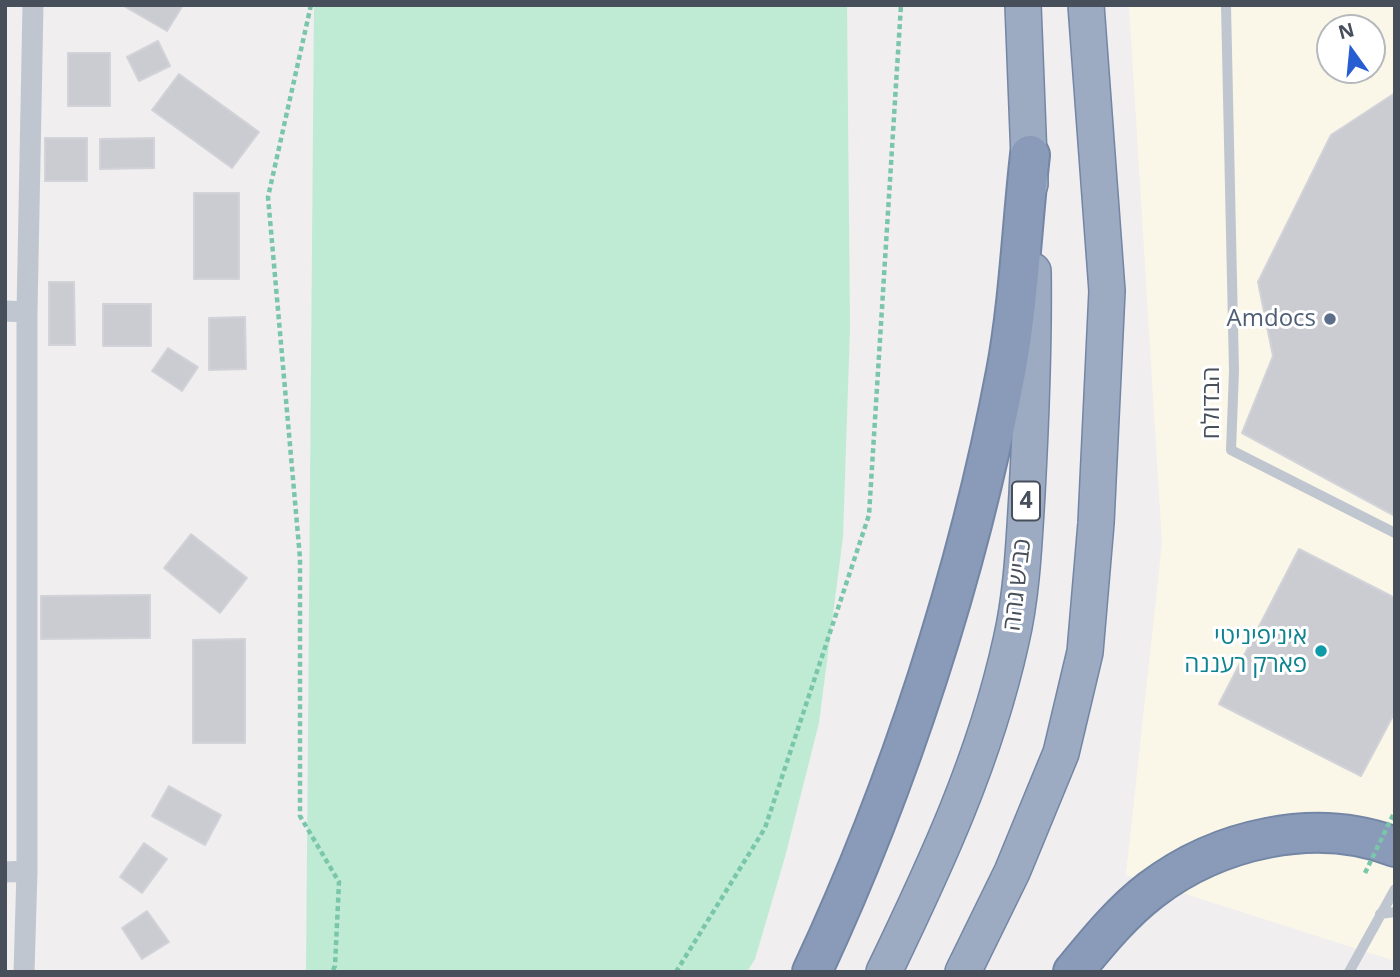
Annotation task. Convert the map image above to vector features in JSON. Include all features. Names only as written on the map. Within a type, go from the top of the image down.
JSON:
[{"type":"highway","points":[[1013,5],[1025,60]]},
{"type":"highway","name":"כביש גהה","points":[[884,972],[944,848],[986,736],[1012,639],[1024,537],[1035,360],[1023,5]]},
{"type":"highway","points":[[963,972],[1012,872],[1060,753],[1085,652],[1096,523],[1107,290],[1086,5]]},
{"type":"highway","points":[[812,972],[854,877],[944,625],[1007,370],[1030,155]]},
{"type":"highway","points":[[1073,972],[1101,939],[1150,891],[1176,873],[1240,845],[1280,836],[1320,832],[1395,847]]},
{"type":"highway","points":[[795,972],[854,877]]},
{"type":"street","points":[[24,972],[27,871],[27,312],[33,5]]},
{"type":"street","points":[[5,312],[27,312]]},
{"type":"street","points":[[5,872],[27,871]]},
{"type":"lane","name":"הבדולח","points":[[1226,5],[1234,371],[1231,450],[1395,533]]},
{"type":"lane","points":[[1349,972],[1395,889]]},
{"type":"lane","points":[[1381,914],[1395,912]]},
{"type":"path","points":[[311,5],[268,197],[300,558],[300,816],[338,882],[335,965],[332,972]]},
{"type":"path","points":[[676,972],[765,828],[869,515],[901,5]]},
{"type":"path","points":[[1365,873],[1395,811]]},
{"type":"shaded area","points":[[1129,5],[1395,5],[1395,961],[1126,875],[1162,543]]},
{"type":"green space","points":[[314,5],[847,5],[850,328],[843,537],[819,723],[785,857],[755,959],[747,972],[306,972]]},
{"type":"building","points":[[122,5],[183,5],[167,31]]},
{"type":"building","points":[[158,41],[170,66],[139,81],[127,57]]},
{"type":"building","points":[[68,53],[110,53],[110,106],[68,106]]},
{"type":"building","points":[[179,74],[259,132],[232,168],[152,110]]},
{"type":"building","name":"Amdocs","points":[[1395,93],[1395,516],[1242,433],[1273,356],[1258,282],[1331,135]]},
{"type":"building","points":[[45,138],[87,138],[87,181],[45,181]]},
{"type":"building","points":[[154,138],[154,168],[100,169],[100,139]]},
{"type":"building","points":[[194,193],[239,193],[239,279],[194,279]]},
{"type":"building","points":[[49,282],[74,282],[75,345],[49,345]]},
{"type":"building","points":[[103,304],[151,304],[151,346],[103,346]]},
{"type":"building","points":[[245,317],[246,369],[209,370],[209,318]]},
{"type":"building","points":[[168,348],[198,367],[182,391],[152,371]]},
{"type":"building","points":[[191,534],[247,578],[220,613],[164,568]]},
{"type":"building","name":"איניפיניטי פארק רעננה","points":[[1299,549],[1395,598],[1395,712],[1361,776],[1219,704]]},
{"type":"building","points":[[150,595],[150,638],[41,639],[41,596]]},
{"type":"building","points":[[245,639],[245,743],[193,743],[193,640]]},
{"type":"building","points":[[169,786],[221,815],[205,845],[152,816]]},
{"type":"building","points":[[144,843],[167,859],[142,893],[120,877]]},
{"type":"building","points":[[147,911],[169,942],[142,959],[122,928]]},
{"type":"place","name":"Amdocs","points":[[1330,319]]},
{"type":"place","name":"איניפיניטי פארק רעננה","points":[[1321,651]]}]
